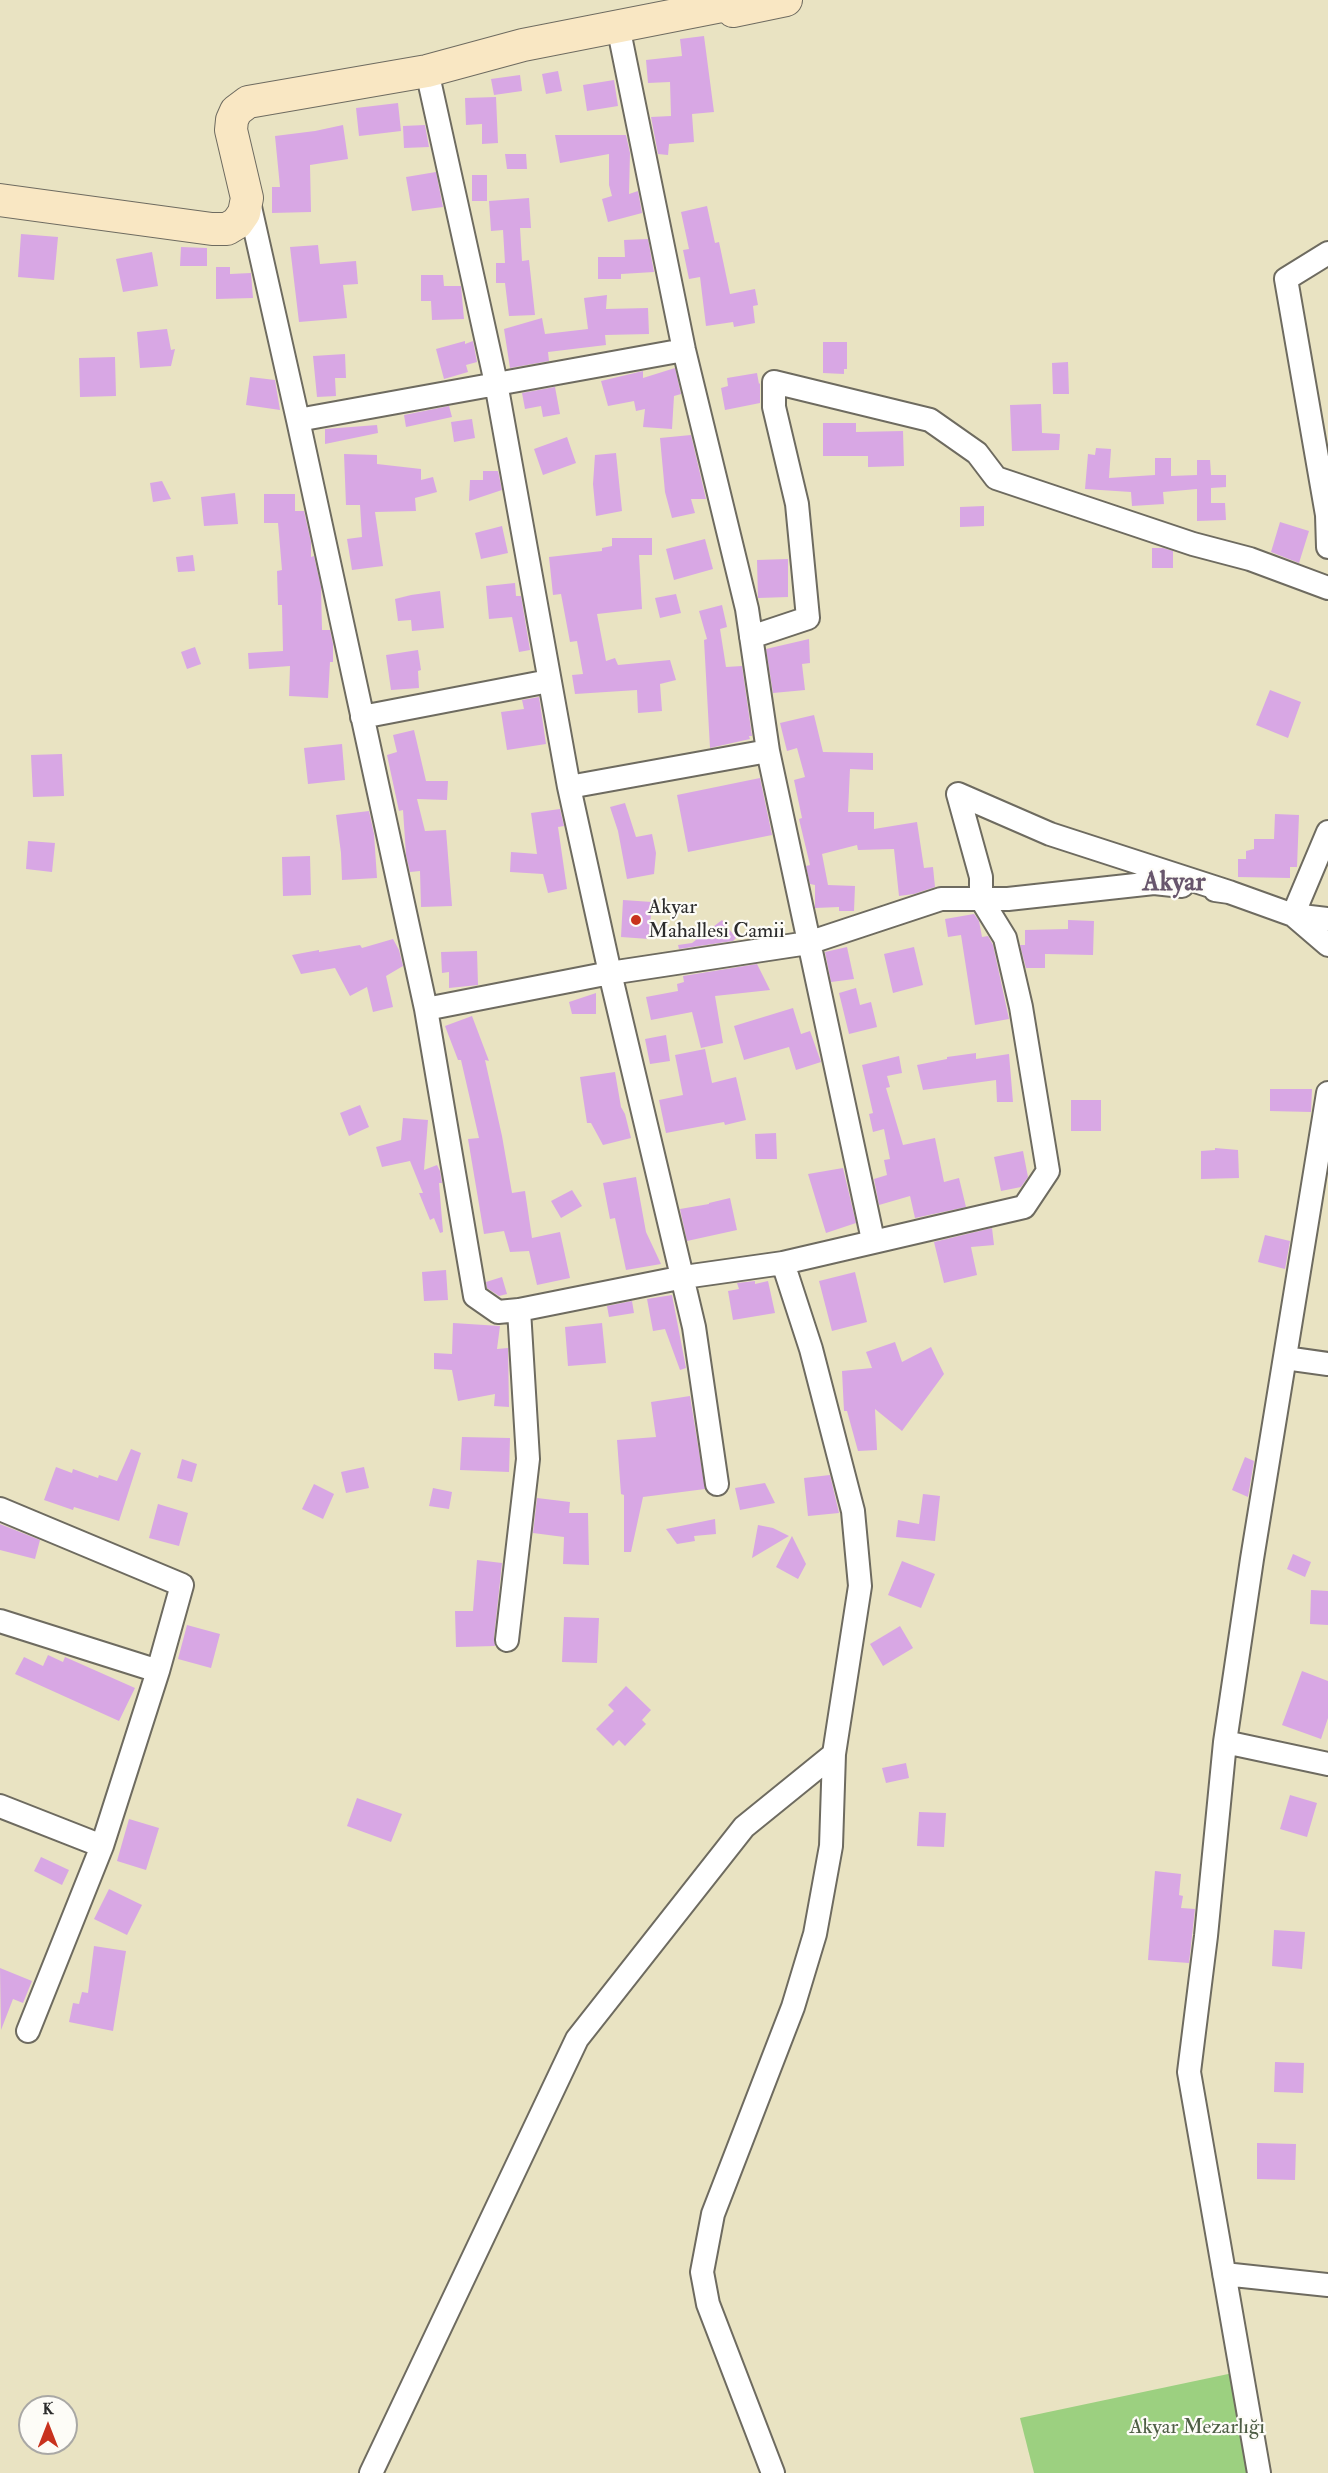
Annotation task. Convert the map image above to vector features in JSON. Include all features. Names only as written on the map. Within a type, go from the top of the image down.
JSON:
[{"type":"main road","points":[[619,29],[752,0]]},
{"type":"main road","points":[[0,200],[212,229],[227,229],[237,223],[244,213],[247,198],[231,130],[236,111],[248,102],[427,71],[523,45],[786,0]]},
{"type":"street","points":[[619,29],[684,350],[747,609],[768,751],[873,1240]]},
{"type":"street","points":[[427,71],[496,383],[569,788],[610,973],[684,1277],[694,1327],[717,1484]]},
{"type":"street","points":[[247,198],[298,420],[426,1009],[475,1296],[498,1312],[519,1310],[684,1277],[783,1263],[873,1240],[1024,1207],[1048,1171],[1021,1007],[1005,938],[981,899],[981,877],[958,794],[1050,834],[1293,915],[1328,919]]},
{"type":"street","points":[[1328,253],[1286,279],[1327,515],[1328,547]]},
{"type":"street","points":[[298,420],[684,350]]},
{"type":"street","points":[[751,637],[808,618],[797,504],[774,407],[774,382],[930,420],[977,453],[996,478],[1193,544],[1250,559],[1328,588]]},
{"type":"street","points":[[362,717],[549,681]]},
{"type":"street","points":[[569,788],[768,751]]},
{"type":"street","points":[[1293,915],[1328,832]]},
{"type":"street","points":[[426,1009],[610,973],[808,943],[941,899],[1008,899],[1154,883],[1228,892]]},
{"type":"street","points":[[1293,915],[1328,945]]},
{"type":"street","points":[[1258,2473],[1189,2072],[1206,1936],[1225,1742],[1328,1093]]},
{"type":"street","points":[[773,2473],[708,2304],[702,2272],[713,2214],[793,2007],[814,1934],[831,1846],[834,1754],[860,1586],[854,1511],[814,1360],[783,1263]]},
{"type":"street","points":[[507,1640],[528,1459],[519,1310]]},
{"type":"street","points":[[1285,1358],[1328,1364]]},
{"type":"street","points":[[0,1509],[182,1585],[158,1671],[102,1846],[28,2031]]},
{"type":"street","points":[[0,1621],[158,1671]]},
{"type":"street","points":[[1225,1742],[1328,1764]]},
{"type":"street","points":[[371,2473],[577,2039],[744,1827],[834,1754]]},
{"type":"street","points":[[0,1806],[102,1846]]},
{"type":"street","points":[[1224,2274],[1328,2285]]},
{"type":"green space","name":"Akyar Mezarlığı","points":[[1233,2373],[1257,2473],[1034,2473],[1020,2418]]},
{"type":"building","points":[[704,36],[714,112],[692,114],[694,142],[669,144],[668,155],[658,154],[651,117],[671,116],[670,82],[648,83],[646,60],[682,56],[680,39]]},
{"type":"building","points":[[558,71],[562,91],[546,94],[542,74]]},
{"type":"building","points":[[520,75],[522,91],[494,95],[491,79]]},
{"type":"building","points":[[614,80],[618,106],[587,111],[583,85]]},
{"type":"building","points":[[496,97],[498,143],[482,144],[482,124],[466,125],[465,98]]},
{"type":"building","points":[[398,103],[401,131],[359,136],[356,108]]},
{"type":"building","points":[[343,125],[348,159],[310,165],[311,212],[272,213],[272,187],[280,187],[275,136]]},
{"type":"building","points":[[425,125],[429,147],[404,148],[403,126]]},
{"type":"building","points":[[555,135],[626,135],[630,153],[629,194],[638,191],[642,213],[608,222],[602,199],[612,196],[609,185],[609,154],[560,163]]},
{"type":"building","points":[[505,154],[526,154],[527,169],[507,169]]},
{"type":"building","points":[[436,172],[443,207],[412,211],[406,177]]},
{"type":"building","points":[[472,175],[487,175],[487,201],[472,201]]},
{"type":"building","points":[[529,198],[531,228],[520,228],[522,261],[529,260],[535,315],[509,316],[505,283],[496,283],[496,263],[505,263],[503,230],[491,231],[489,201]]},
{"type":"building","points":[[707,206],[715,243],[719,242],[730,294],[755,289],[758,305],[753,306],[755,323],[734,327],[733,322],[706,326],[700,277],[689,279],[683,250],[689,249],[681,212]]},
{"type":"building","points":[[21,234],[58,237],[54,280],[18,277]]},
{"type":"building","points":[[648,239],[654,272],[621,274],[621,279],[598,279],[598,257],[625,257],[624,240]]},
{"type":"building","points":[[318,245],[320,264],[356,261],[358,284],[343,285],[347,318],[299,322],[290,247]]},
{"type":"building","points":[[181,247],[207,248],[207,266],[180,266]]},
{"type":"building","points":[[152,252],[158,286],[123,292],[116,259]]},
{"type":"building","points":[[216,267],[230,267],[230,274],[251,273],[253,298],[216,299]]},
{"type":"building","points":[[421,275],[443,275],[444,286],[461,286],[464,319],[432,320],[431,301],[421,301]]},
{"type":"building","points":[[607,295],[606,309],[648,308],[649,334],[605,335],[606,345],[548,352],[549,361],[510,368],[504,329],[542,318],[545,334],[588,329],[584,298]]},
{"type":"building","points":[[167,329],[171,350],[175,349],[171,366],[140,368],[137,332]]},
{"type":"building","points":[[465,341],[465,344],[473,341],[477,362],[466,365],[468,372],[444,379],[436,349]]},
{"type":"building","points":[[823,342],[847,342],[847,369],[844,369],[844,374],[823,373]]},
{"type":"building","points":[[345,354],[346,378],[335,378],[336,396],[317,397],[313,356]]},
{"type":"building","points":[[115,357],[116,396],[80,397],[79,358]]},
{"type":"building","points":[[1068,362],[1069,394],[1053,394],[1052,363]]},
{"type":"building","points":[[675,368],[681,394],[674,396],[672,429],[643,427],[645,409],[636,411],[634,401],[608,406],[601,381],[643,371],[643,378]]},
{"type":"building","points":[[757,373],[760,383],[760,403],[725,410],[721,388],[728,386],[727,378]]},
{"type":"building","points":[[250,377],[275,380],[280,410],[246,405]]},
{"type":"building","points":[[555,387],[560,414],[543,417],[541,406],[525,409],[522,393]]},
{"type":"building","points":[[1041,404],[1042,433],[1060,434],[1059,450],[1012,451],[1010,405]]},
{"type":"building","points":[[449,406],[452,417],[406,427],[404,415]]},
{"type":"building","points":[[472,419],[475,438],[454,442],[451,422]]},
{"type":"building","points":[[823,423],[856,423],[856,432],[903,431],[904,466],[868,467],[868,456],[823,456]]},
{"type":"building","points":[[377,425],[378,433],[325,444],[325,429]]},
{"type":"building","points":[[691,435],[706,499],[691,499],[695,513],[672,518],[665,492],[660,438]]},
{"type":"building","points":[[567,437],[576,463],[543,475],[534,449]]},
{"type":"building","points":[[1096,448],[1111,449],[1109,478],[1155,475],[1155,458],[1171,458],[1171,476],[1197,475],[1197,460],[1210,460],[1211,475],[1226,475],[1226,487],[1211,488],[1211,503],[1225,503],[1226,520],[1197,521],[1197,489],[1163,492],[1164,504],[1132,506],[1131,492],[1085,489],[1088,454],[1095,455]]},
{"type":"building","points":[[616,453],[622,511],[596,516],[593,484],[595,455]]},
{"type":"building","points":[[344,454],[377,455],[377,464],[421,469],[421,480],[433,477],[437,492],[415,498],[416,511],[375,512],[383,566],[352,570],[347,539],[362,537],[360,505],[346,505]]},
{"type":"building","points":[[483,471],[498,471],[502,490],[469,501],[470,480],[483,480]]},
{"type":"building","points":[[162,481],[171,499],[153,502],[150,483]]},
{"type":"building","points":[[235,493],[238,524],[204,526],[201,497]]},
{"type":"building","points":[[264,494],[295,494],[295,511],[304,511],[311,542],[311,557],[314,556],[321,587],[322,630],[330,630],[333,644],[328,698],[289,696],[290,666],[249,669],[248,653],[283,651],[282,605],[278,605],[277,571],[282,570],[278,523],[264,523]]},
{"type":"building","points":[[984,506],[984,526],[960,527],[960,507]]},
{"type":"building","points":[[1280,522],[1309,531],[1299,563],[1271,552]]},
{"type":"building","points":[[502,526],[508,553],[481,559],[475,533]]},
{"type":"building","points":[[612,538],[652,538],[652,555],[639,555],[642,609],[597,614],[606,661],[615,658],[618,665],[670,660],[676,680],[660,684],[662,711],[638,713],[637,690],[575,694],[572,675],[583,674],[577,641],[570,642],[561,594],[553,595],[549,557],[602,551],[602,548],[612,546]]},
{"type":"building","points":[[705,539],[713,569],[674,580],[666,549]]},
{"type":"building","points":[[1152,548],[1173,551],[1173,568],[1152,568]]},
{"type":"building","points":[[193,555],[195,571],[178,572],[176,557]]},
{"type":"building","points":[[788,559],[788,597],[758,598],[757,560]]},
{"type":"building","points":[[515,583],[516,596],[521,596],[530,650],[519,652],[512,617],[489,619],[486,586]]},
{"type":"building","points":[[440,591],[444,628],[412,631],[411,620],[398,621],[395,599]]},
{"type":"building","points":[[676,594],[681,613],[660,618],[655,598]]},
{"type":"building","points":[[722,605],[727,627],[720,629],[726,667],[742,666],[752,736],[749,736],[750,739],[710,748],[704,640],[707,639],[699,611]]},
{"type":"building","points":[[809,639],[810,663],[802,664],[805,690],[773,693],[766,649]]},
{"type":"building","points":[[195,647],[201,664],[187,669],[181,652]]},
{"type":"building","points":[[418,650],[421,670],[418,671],[419,688],[391,690],[386,655]]},
{"type":"building","points":[[1270,690],[1301,702],[1288,738],[1256,725]]},
{"type":"building","points":[[539,697],[546,744],[507,750],[501,712],[524,709],[522,700]]},
{"type":"building","points":[[814,715],[823,752],[873,753],[873,770],[850,769],[848,812],[874,812],[874,829],[917,822],[924,868],[933,867],[935,887],[899,896],[894,849],[858,850],[857,845],[822,854],[828,885],[855,886],[854,911],[839,911],[839,907],[815,908],[815,885],[810,884],[806,866],[810,865],[799,819],[802,818],[794,780],[805,777],[797,748],[787,751],[780,723]]},
{"type":"building","points":[[414,730],[426,781],[448,781],[447,800],[417,799],[425,831],[446,830],[452,906],[421,907],[420,871],[410,872],[406,855],[403,810],[399,811],[387,755],[397,752],[393,735]]},
{"type":"building","points":[[342,744],[345,780],[308,784],[304,748]]},
{"type":"building","points":[[62,754],[64,796],[33,797],[31,755]]},
{"type":"building","points":[[760,778],[772,835],[688,852],[677,795]]},
{"type":"building","points":[[625,803],[636,837],[652,834],[656,853],[654,874],[627,879],[618,831],[610,807]]},
{"type":"building","points":[[560,809],[564,826],[558,827],[567,889],[548,893],[543,874],[510,872],[511,852],[537,854],[531,813]]},
{"type":"building","points":[[369,811],[374,834],[377,878],[342,880],[336,815]]},
{"type":"building","points":[[1275,814],[1299,815],[1297,867],[1290,867],[1290,878],[1238,877],[1238,859],[1246,859],[1246,851],[1254,849],[1254,839],[1274,839]]},
{"type":"building","points":[[28,841],[55,843],[52,872],[26,869]]},
{"type":"building","points":[[310,856],[311,895],[283,896],[282,857]]},
{"type":"building","name":"Akyar Mahallesi Camii","points":[[623,900],[652,902],[649,939],[621,937]]},
{"type":"building","points":[[974,914],[979,921],[982,937],[988,936],[993,945],[1009,1019],[975,1025],[961,935],[948,937],[945,919]]},
{"type":"building","points":[[722,920],[736,938],[733,941],[679,949],[678,945],[692,943]]},
{"type":"building","points":[[1068,920],[1094,921],[1093,955],[1045,954],[1045,968],[1026,968],[1020,945],[1025,945],[1025,930],[1068,929]]},
{"type":"building","points":[[393,939],[399,950],[403,966],[386,976],[393,1007],[373,1012],[367,987],[350,996],[335,968],[301,974],[292,955],[360,945],[362,948]]},
{"type":"building","points":[[847,947],[854,979],[831,982],[825,952]]},
{"type":"building","points":[[914,947],[923,985],[893,993],[884,954]]},
{"type":"building","points":[[477,951],[478,985],[449,988],[449,972],[442,973],[441,952]]},
{"type":"building","points":[[757,964],[770,990],[715,996],[723,1043],[701,1048],[692,1012],[651,1020],[646,997],[678,991],[677,984],[684,982],[683,976]]},
{"type":"building","points":[[856,988],[860,1005],[871,1002],[877,1027],[849,1034],[839,993]]},
{"type":"building","points":[[596,993],[596,1014],[572,1014],[569,1002]]},
{"type":"building","points":[[793,1008],[801,1034],[810,1031],[821,1062],[796,1070],[789,1047],[744,1060],[734,1026]]},
{"type":"building","points":[[472,1016],[489,1061],[485,1060],[512,1193],[525,1191],[532,1238],[560,1232],[570,1278],[537,1285],[529,1251],[510,1252],[504,1231],[484,1234],[468,1139],[479,1138],[461,1060],[458,1060],[445,1026]]},
{"type":"building","points":[[666,1035],[670,1061],[650,1064],[645,1039]]},
{"type":"building","points":[[705,1049],[712,1083],[736,1077],[746,1120],[666,1133],[659,1100],[683,1095],[675,1055]]},
{"type":"building","points":[[976,1053],[976,1059],[1009,1054],[1013,1102],[997,1102],[996,1080],[923,1090],[917,1065],[947,1059],[947,1057]]},
{"type":"building","points":[[899,1056],[902,1073],[887,1076],[890,1087],[886,1088],[903,1145],[935,1138],[944,1182],[959,1178],[966,1207],[915,1218],[910,1196],[879,1205],[874,1179],[887,1175],[884,1160],[890,1159],[884,1129],[873,1132],[869,1114],[873,1113],[862,1065]]},
{"type":"building","points":[[615,1072],[621,1107],[631,1138],[603,1145],[591,1123],[587,1123],[580,1077]]},
{"type":"building","points":[[1270,1089],[1312,1089],[1311,1112],[1270,1111]]},
{"type":"building","points":[[1071,1100],[1101,1100],[1101,1131],[1071,1131]]},
{"type":"building","points":[[360,1105],[369,1127],[349,1136],[340,1113]]},
{"type":"building","points":[[403,1118],[428,1120],[424,1170],[437,1165],[440,1171],[443,1232],[440,1233],[434,1218],[430,1220],[419,1193],[423,1193],[410,1161],[382,1167],[376,1147],[401,1140]]},
{"type":"building","points":[[776,1133],[777,1159],[756,1159],[755,1134]]},
{"type":"building","points":[[1215,1148],[1238,1150],[1239,1178],[1201,1179],[1201,1151],[1215,1150]]},
{"type":"building","points":[[1023,1151],[1028,1177],[1021,1187],[1001,1191],[994,1157]]},
{"type":"building","points":[[843,1168],[856,1223],[826,1233],[808,1174]]},
{"type":"building","points":[[636,1177],[646,1232],[661,1264],[626,1270],[615,1218],[610,1219],[603,1183]]},
{"type":"building","points":[[572,1190],[582,1206],[561,1218],[551,1201]]},
{"type":"building","points":[[730,1198],[737,1230],[687,1241],[680,1209]]},
{"type":"building","points":[[992,1228],[994,1245],[971,1247],[977,1275],[944,1283],[934,1242]]},
{"type":"building","points":[[1265,1235],[1290,1241],[1285,1269],[1258,1262]]},
{"type":"building","points":[[446,1270],[448,1300],[424,1301],[422,1272]]},
{"type":"building","points":[[855,1272],[867,1322],[832,1331],[819,1281]]},
{"type":"building","points":[[502,1277],[507,1294],[499,1296],[487,1288],[486,1282]]},
{"type":"building","points":[[755,1281],[755,1284],[768,1281],[775,1313],[733,1320],[728,1291],[739,1289],[737,1283]]},
{"type":"building","points":[[672,1295],[686,1368],[680,1370],[665,1329],[653,1331],[647,1299]]},
{"type":"building","points":[[632,1301],[634,1313],[609,1317],[607,1306]]},
{"type":"building","points":[[453,1323],[500,1326],[497,1349],[508,1348],[509,1407],[494,1406],[495,1394],[458,1401],[452,1370],[434,1369],[434,1353],[452,1354]]},
{"type":"building","points":[[602,1323],[606,1363],[568,1366],[565,1327]]},
{"type":"building","points":[[895,1342],[902,1362],[931,1347],[944,1374],[902,1431],[875,1409],[877,1450],[858,1451],[847,1411],[844,1411],[842,1371],[872,1368],[866,1352]]},
{"type":"building","points":[[690,1396],[705,1489],[643,1497],[631,1552],[624,1552],[624,1495],[621,1494],[617,1440],[656,1437],[651,1402]]},
{"type":"building","points":[[462,1437],[510,1438],[509,1472],[460,1470]]},
{"type":"building","points":[[131,1449],[141,1453],[119,1521],[74,1507],[73,1510],[44,1500],[56,1467],[72,1473],[73,1469],[98,1478],[99,1475],[117,1481]]},
{"type":"building","points":[[1245,1457],[1254,1461],[1248,1497],[1232,1490]]},
{"type":"building","points":[[182,1459],[197,1464],[192,1482],[177,1478]]},
{"type":"building","points":[[364,1467],[369,1488],[346,1493],[341,1472]]},
{"type":"building","points":[[830,1475],[839,1513],[808,1516],[804,1478]]},
{"type":"building","points":[[765,1483],[775,1503],[740,1510],[735,1488]]},
{"type":"building","points":[[314,1484],[334,1494],[323,1519],[302,1509]]},
{"type":"building","points":[[433,1488],[452,1492],[449,1509],[429,1506]]},
{"type":"building","points":[[923,1494],[940,1496],[935,1541],[896,1537],[898,1520],[919,1524]]},
{"type":"building","points":[[537,1498],[570,1502],[569,1513],[588,1513],[589,1565],[563,1564],[564,1537],[533,1533]]},
{"type":"building","points":[[158,1504],[188,1513],[179,1546],[149,1538]]},
{"type":"building","points":[[715,1519],[716,1534],[694,1536],[695,1541],[677,1544],[666,1529]]},
{"type":"building","points":[[0,1524],[40,1540],[35,1559],[0,1550]]},
{"type":"building","points":[[758,1525],[773,1528],[789,1536],[752,1558]]},
{"type":"building","points":[[792,1536],[806,1564],[798,1579],[776,1567]]},
{"type":"building","points":[[1293,1554],[1311,1562],[1305,1577],[1287,1569]]},
{"type":"building","points":[[477,1560],[502,1563],[495,1646],[456,1647],[455,1611],[473,1611]]},
{"type":"building","points":[[902,1561],[935,1574],[921,1608],[888,1595]]},
{"type":"building","points":[[1311,1590],[1328,1591],[1328,1625],[1310,1624]]},
{"type":"building","points":[[564,1617],[599,1618],[597,1663],[562,1662]]},
{"type":"building","points":[[187,1625],[220,1634],[211,1668],[178,1659]]},
{"type":"building","points":[[900,1626],[913,1648],[883,1666],[870,1644]]},
{"type":"building","points":[[48,1655],[63,1662],[65,1657],[135,1688],[119,1721],[15,1674],[24,1657],[43,1666]]},
{"type":"building","points":[[1302,1671],[1328,1681],[1328,1718],[1321,1739],[1282,1725]]},
{"type":"building","points":[[626,1686],[651,1710],[642,1720],[646,1724],[625,1746],[619,1740],[613,1746],[596,1729],[614,1711],[608,1705]]},
{"type":"building","points":[[906,1763],[909,1778],[886,1783],[882,1768]]},
{"type":"building","points":[[1290,1795],[1317,1803],[1307,1837],[1280,1829]]},
{"type":"building","points":[[357,1798],[402,1814],[391,1842],[347,1826]]},
{"type":"building","points":[[919,1812],[946,1813],[944,1847],[917,1846]]},
{"type":"building","points":[[129,1819],[159,1828],[146,1870],[117,1861]]},
{"type":"building","points":[[41,1857],[69,1870],[62,1885],[34,1871]]},
{"type":"building","points":[[1155,1871],[1181,1874],[1179,1895],[1183,1896],[1181,1908],[1195,1909],[1189,1963],[1148,1960]]},
{"type":"building","points":[[109,1889],[142,1905],[127,1935],[94,1919]]},
{"type":"building","points":[[1274,1930],[1305,1932],[1302,1969],[1272,1966]]},
{"type":"building","points":[[94,1946],[126,1951],[113,2031],[69,2022],[73,2003],[79,2004],[82,1992],[88,1993]]},
{"type":"building","points":[[0,1968],[32,1981],[23,2003],[13,1999],[1,2030]]},
{"type":"building","points":[[1275,2062],[1304,2063],[1303,2093],[1274,2092]]},
{"type":"building","points":[[1257,2143],[1296,2144],[1295,2180],[1257,2179]]},
{"type":"place","name":"Akyar Mahallesi Camii","points":[[636,920]]},
{"type":"district","name":"Akyar","points":[[1174,884]]}]
